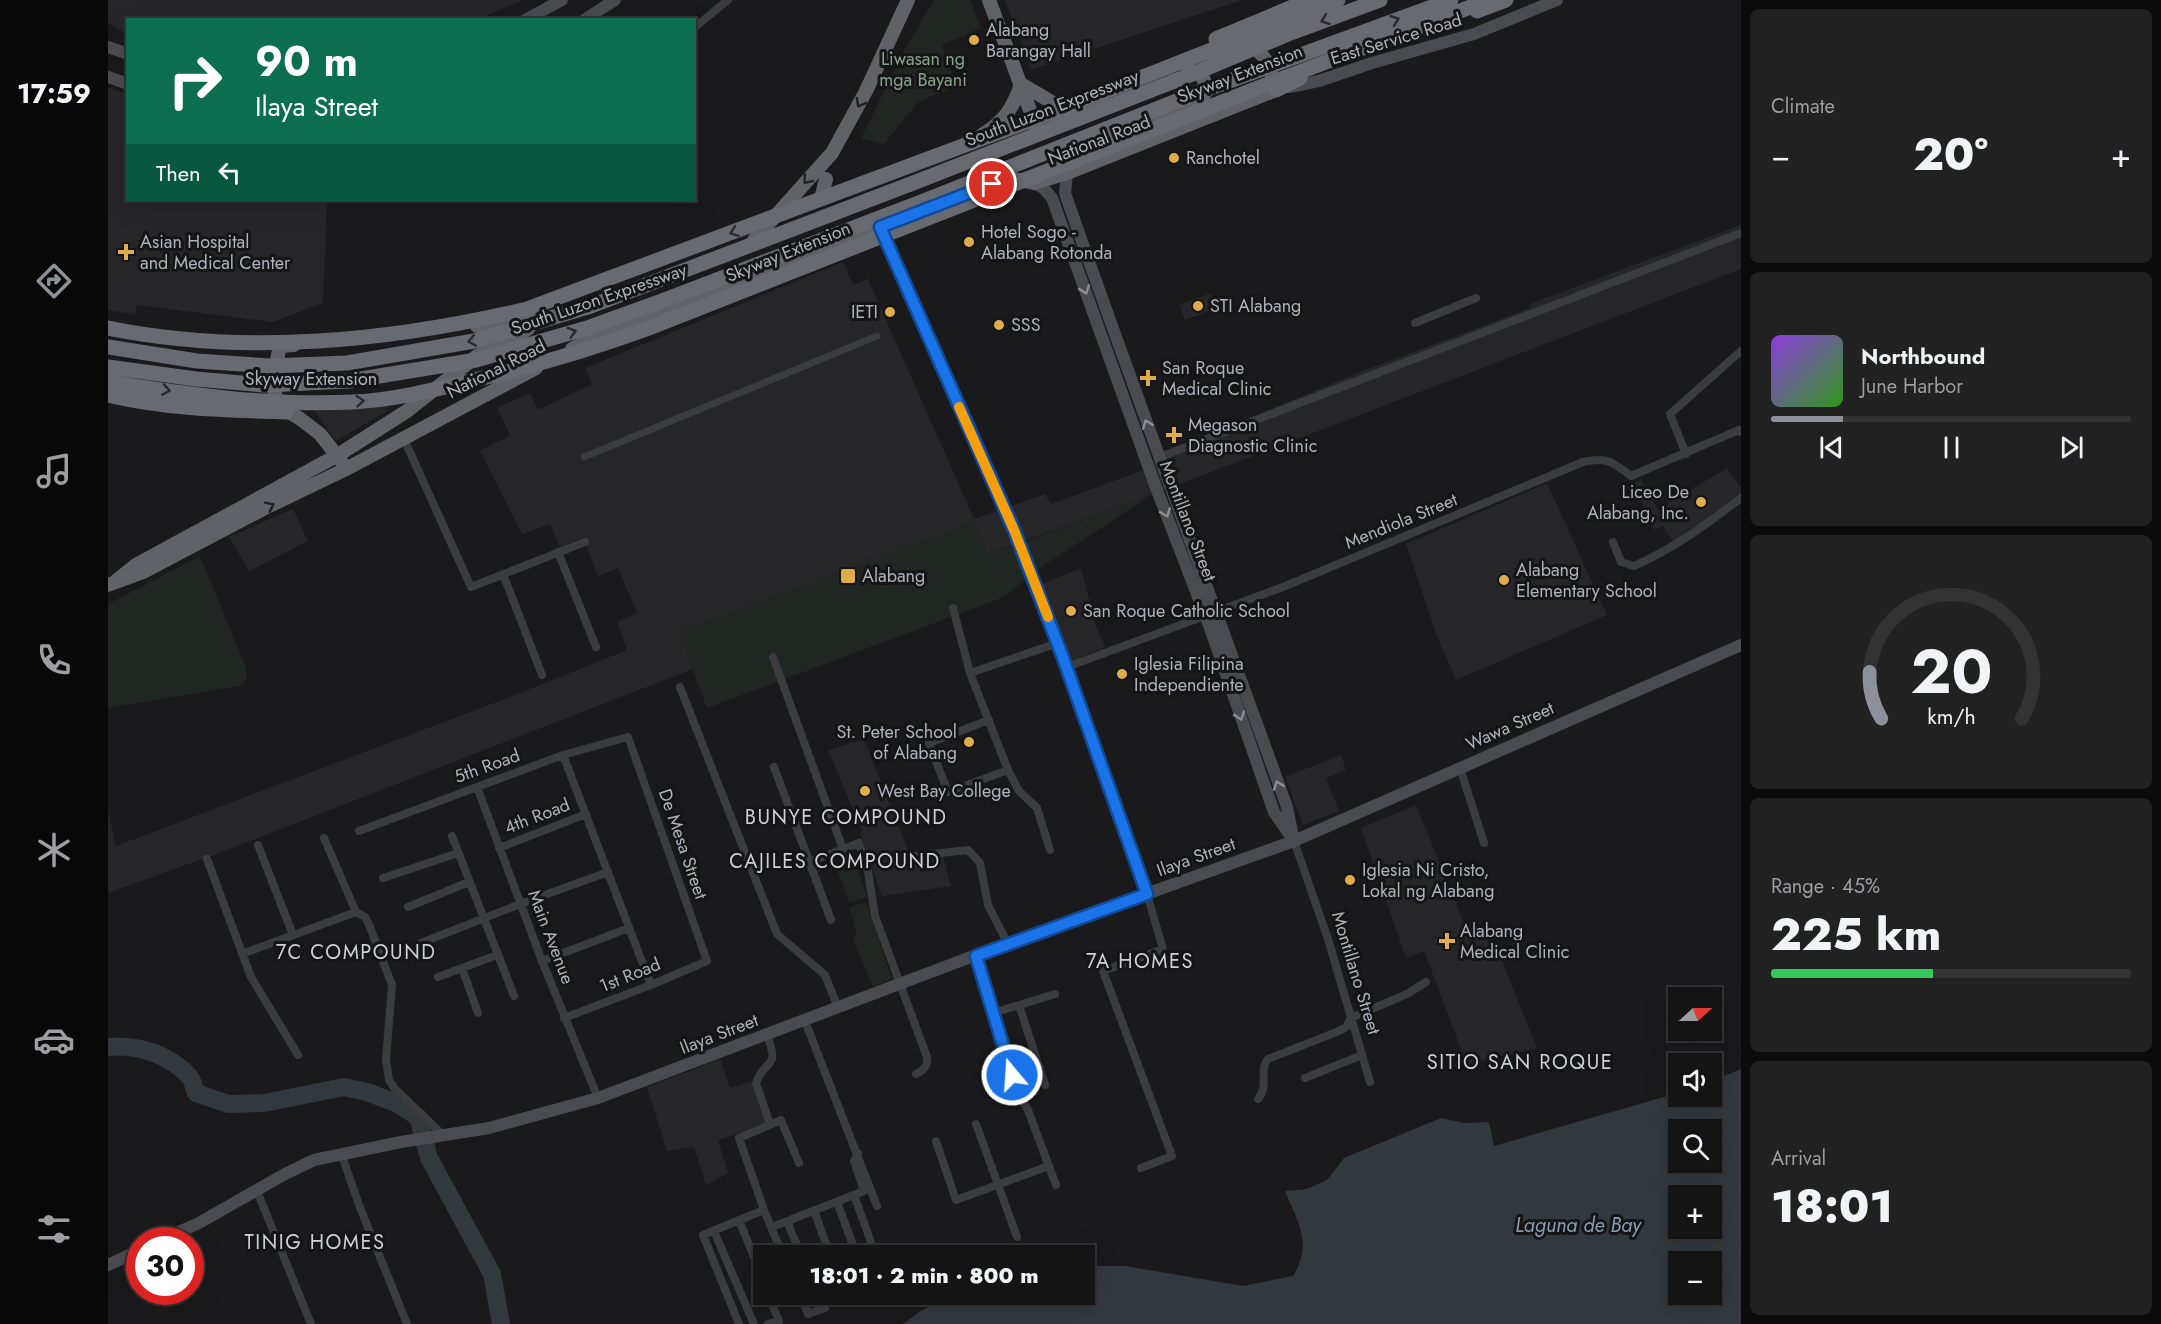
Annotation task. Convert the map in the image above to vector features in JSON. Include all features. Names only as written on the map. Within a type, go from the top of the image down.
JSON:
[{"type":"highway","points":[[754,240],[832,153],[866,91],[908,0]]},
{"type":"highway","points":[[895,31],[915,0]]},
{"type":"highway","points":[[989,0],[1037,129]]},
{"type":"highway","points":[[1216,39],[1309,0]]},
{"type":"highway","name":"Skyway Extension","points":[[108,328],[187,340],[333,341],[377,337],[469,322],[527,309],[1059,110],[1338,0]]},
{"type":"highway","name":"South Luzon Expressway","points":[[108,347],[197,361],[270,366],[347,363],[474,341],[591,306],[1380,0]]},
{"type":"highway","name":"South Luzon Expressway","points":[[108,367],[196,379],[264,385],[349,381],[476,360],[587,328],[659,302],[1202,91],[1451,0]]},
{"type":"highway","name":"Skyway Extension","points":[[108,381],[193,394],[268,401],[353,402],[421,393],[529,367],[600,346],[649,328],[1263,86],[1489,0]]},
{"type":"highway","points":[[1216,39],[1253,47],[1266,59],[1276,90],[1315,70],[1506,0]]},
{"type":"highway","name":"National Road","points":[[112,583],[136,565],[187,536],[338,455],[407,411],[477,356],[586,303],[754,240],[1180,72],[1216,39]]},
{"type":"highway","points":[[1009,178],[1027,166],[1203,98],[1206,86],[1203,78],[1195,71],[1180,72]]},
{"type":"highway","points":[[832,153],[821,191],[825,197],[968,143],[997,125],[1015,103],[1021,84]]},
{"type":"highway","points":[[1021,84],[1055,104],[1077,109],[1094,106]]},
{"type":"highway","name":"National Road","points":[[112,583],[143,572],[239,521],[346,469],[604,332],[1009,178],[1034,183],[1067,173],[1276,90]]},
{"type":"highway","points":[[797,223],[826,179]]},
{"type":"highway","points":[[604,332],[595,324],[593,317],[599,306],[618,292]]},
{"type":"highway","points":[[108,322],[203,340],[280,345],[333,345],[378,341],[518,321],[586,303]]},
{"type":"highway","points":[[280,345],[272,382],[278,406],[320,434],[338,455],[346,469]]},
{"type":"highway","points":[[455,373],[461,394],[470,402]]},
{"type":"highway","points":[[108,395],[142,403],[196,409],[286,412]]},
{"type":"main road","points":[[529,18],[562,0]]},
{"type":"main road","points":[[587,18],[615,0]]},
{"type":"main road","name":"East Service Road","points":[[1276,90],[1319,81],[1473,34],[1557,0]]},
{"type":"main road","points":[[108,47],[126,53]]},
{"type":"main road","points":[[108,77],[126,83]]},
{"type":"main road","name":"Montillano Street","points":[[1067,173],[1065,193],[1131,383],[1168,479],[1274,812],[1294,841]]},
{"type":"main road","points":[[1034,183],[1043,188],[1052,198],[1065,193]]},
{"type":"main road","name":"Montillano Street","points":[[1052,198],[1155,485],[1211,615]]},
{"type":"main road","points":[[1150,470],[1161,461]]},
{"type":"main road","points":[[1155,485],[1168,479]]},
{"type":"main road","name":"Wawa Street","points":[[1294,841],[1741,645]]},
{"type":"main road","name":"Ilaya Street","points":[[190,1227],[314,1160],[401,1142],[501,1126],[598,1098],[1008,944],[1294,841]]},
{"type":"main road","points":[[108,1264],[126,1256]]},
{"type":"street","points":[[696,26],[728,0]]},
{"type":"street","points":[[880,227],[1014,530],[1067,668],[1147,894],[1163,949],[1103,971],[1172,1156],[1141,1168]]},
{"type":"street","points":[[1161,461],[1741,233]]},
{"type":"street","points":[[1415,323],[1476,298]]},
{"type":"street","points":[[584,457],[877,336]]},
{"type":"street","points":[[1686,454],[1670,414],[1741,351]]},
{"type":"street","name":"Mendiola Street","points":[[1067,668],[1211,615],[1583,462],[1601,458],[1616,464],[1631,476],[1739,430],[1741,432]]},
{"type":"street","points":[[404,439],[471,587],[585,542]]},
{"type":"street","points":[[1613,542],[1621,562],[1634,566],[1657,556],[1705,526],[1741,498]]},
{"type":"street","points":[[558,552],[596,647]]},
{"type":"street","points":[[503,574],[542,675]]},
{"type":"street","points":[[952,608],[970,673],[1008,770],[1019,791],[1037,808],[1050,850]]},
{"type":"street","points":[[970,673],[1058,643]]},
{"type":"street","points":[[773,657],[843,849]]},
{"type":"street","points":[[680,687],[777,934],[825,975],[838,1008]]},
{"type":"street","points":[[989,720],[929,743],[941,777],[948,792],[1008,770]]},
{"type":"street","name":"5th Road","points":[[358,831],[563,755],[628,737]]},
{"type":"street","name":"De Mesa Street","points":[[628,737],[707,961]]},
{"type":"street","points":[[563,755],[651,985]]},
{"type":"street","points":[[774,767],[831,920]]},
{"type":"street","points":[[1460,768],[1484,843]]},
{"type":"street","name":"Main Avenue","points":[[477,787],[564,1018],[598,1098]]},
{"type":"street","name":"4th Road","points":[[499,848],[586,814]]},
{"type":"street","points":[[452,836],[514,996]]},
{"type":"street","points":[[324,838],[356,912],[365,917],[368,922],[392,985],[386,1059],[390,1080],[395,1089],[440,1137]]},
{"type":"street","name":"Montillano Street","points":[[1294,841],[1328,939],[1370,1082]]},
{"type":"street","points":[[809,862],[859,843],[868,872],[875,916],[928,1062],[923,1070],[916,1074]]},
{"type":"street","points":[[258,844],[293,935]]},
{"type":"street","points":[[906,856],[968,850],[980,863],[988,904],[1008,944]]},
{"type":"street","points":[[383,878],[458,853]]},
{"type":"street","points":[[207,859],[251,977],[298,1055]]},
{"type":"street","points":[[421,943],[608,872]]},
{"type":"street","points":[[408,907],[470,882]]},
{"type":"street","points":[[242,954],[356,912]]},
{"type":"street","points":[[542,961],[629,928]]},
{"type":"street","points":[[438,976],[497,955]]},
{"type":"street","points":[[976,956],[1019,1095],[1028,1110],[1056,1185]]},
{"type":"street","name":"1st Road","points":[[564,1018],[707,961]]},
{"type":"street","points":[[462,968],[478,1013]]},
{"type":"street","points":[[1258,1099],[1264,1093],[1264,1066],[1268,1059],[1339,1031],[1346,1027],[1351,1018],[1407,994],[1426,982]]},
{"type":"street","points":[[993,1013],[1055,994]]},
{"type":"street","points":[[1019,1005],[1045,1085]]},
{"type":"street","points":[[805,1021],[877,1206]]},
{"type":"street","points":[[767,1035],[774,1059],[756,1083],[770,1124]]},
{"type":"street","points":[[1305,1078],[1362,1055]]},
{"type":"street","points":[[779,1245],[739,1138],[781,1120],[799,1163]]},
{"type":"street","points":[[976,1124],[1017,1237]]},
{"type":"street","points":[[936,1141],[956,1200],[1049,1166]]},
{"type":"street","points":[[341,1153],[406,1324]]},
{"type":"street","points":[[772,1227],[864,1191],[854,1161],[858,1153]]},
{"type":"street","points":[[257,1191],[311,1324]]},
{"type":"street","points":[[854,1196],[872,1245]]},
{"type":"street","points":[[837,1202],[853,1245]]},
{"type":"street","points":[[739,1324],[703,1235],[764,1210]]},
{"type":"street","points":[[814,1210],[826,1245]]},
{"type":"street","points":[[739,1220],[753,1255]]},
{"type":"street","points":[[789,1221],[797,1245]]},
{"type":"street","points":[[714,1231],[754,1324]]},
{"type":"street","points":[[768,1324],[778,1321],[772,1305]]},
{"type":"street","points":[[804,1305],[808,1314],[825,1308],[824,1305]]},
{"type":"shaded area","points":[[108,0],[524,0],[480,18],[126,18],[126,33],[108,23]]},
{"type":"shaded area","points":[[1005,0],[1242,0],[1031,70]]},
{"type":"shaded area","points":[[108,87],[126,94],[126,201],[327,201],[323,303],[273,322],[137,305],[135,315],[108,310]]},
{"type":"shaded area","points":[[1741,225],[1741,269],[1151,495],[1010,546],[219,853],[108,893],[108,810],[116,846],[515,695],[627,650],[617,622],[637,613],[618,568],[598,576],[583,538],[560,547],[550,524],[522,534],[480,451],[510,435],[497,408],[530,393],[538,410],[592,384],[585,368],[843,262],[853,285],[868,279],[974,519],[1045,494],[1051,504],[1141,471],[1167,452],[1365,370],[1530,308],[1530,304]]},
{"type":"shaded area","name":"STI Alabang","points":[[1211,293],[1217,308],[1185,320],[1179,305]]},
{"type":"shaded area","points":[[383,393],[389,410],[336,441],[306,399]]},
{"type":"shaded area","name":"Liceo De Alabang, Inc.","points":[[1727,468],[1741,488],[1741,495],[1705,526],[1673,542],[1663,526],[1654,530],[1633,483],[1641,479],[1658,510]]},
{"type":"shaded area","name":"Alabang Elementary School","points":[[1547,483],[1607,615],[1456,680],[1438,639],[1406,544]]},
{"type":"shaded area","points":[[293,509],[308,541],[249,571],[229,537]]},
{"type":"shaded area","name":"San Roque Catholic School","points":[[1081,568],[1090,603],[1089,608],[1105,647],[1071,662],[1042,584]]},
{"type":"shaded area","name":"West Bay College","points":[[864,739],[910,855],[941,849],[951,886],[882,896],[860,834],[862,831],[828,750]]},
{"type":"shaded area","points":[[1341,755],[1346,770],[1326,778],[1339,811],[1303,825],[1285,777]]},
{"type":"shaded area","name":"Alabang Medical Clinic","points":[[1416,805],[1467,930],[1488,926],[1537,1048],[1467,1065],[1424,951],[1406,958],[1361,828]]},
{"type":"shaded area","points":[[721,1059],[730,1088],[752,1081],[766,1124],[718,1140],[728,1173],[706,1185],[694,1147],[667,1151],[647,1087]]},
{"type":"green space","name":"Liwasan ng mga Bayani","points":[[934,0],[970,0],[981,28],[942,45],[957,86],[918,102],[884,144],[861,138],[906,47]]},
{"type":"green space","points":[[1151,495],[1037,570],[1004,597],[707,708],[678,630],[924,540],[974,519],[988,555]]},
{"type":"green space","points":[[200,556],[245,665],[247,678],[240,686],[108,708],[108,604]]},
{"type":"green space","points":[[854,858],[867,897],[849,903],[835,864]]},
{"type":"green space","points":[[866,902],[892,979],[873,987],[853,940],[857,934],[849,908]]},
{"type":"water","name":"Laguna de Bay","points":[[1741,1069],[1741,1324],[903,1324],[922,1310],[935,1305],[1095,1305],[1095,1266],[1125,1266],[1243,1286],[1293,1276],[1299,1264],[1303,1243],[1299,1223],[1285,1191],[1307,1189],[1327,1180],[1344,1158],[1441,1118],[1464,1123],[1489,1122],[1494,1146],[1668,1096],[1668,1107],[1722,1107],[1722,1077]]},
{"type":"waterway","points":[[108,1047],[130,1047],[162,1056],[189,1076],[196,1093],[228,1104],[264,1103],[344,1087],[367,1092],[396,1103],[418,1117],[429,1158],[492,1274],[501,1324]]},
{"type":"slow traffic","points":[[959,407],[1014,530],[1048,617]]},
{"type":"place","name":"Alabang Barangay Hall","points":[[974,40]]},
{"type":"place","name":"Ranchotel","points":[[1174,158]]},
{"type":"place","name":"Hotel Sogo - Alabang Rotonda","points":[[969,242]]},
{"type":"place","name":"Asian Hospital and Medical Center","points":[[126,252]]},
{"type":"place","name":"STI Alabang","points":[[1198,306]]},
{"type":"place","name":"IETI","points":[[890,312]]},
{"type":"place","name":"SSS","points":[[999,325]]},
{"type":"place","name":"San Roque Medical Clinic","points":[[1148,378]]},
{"type":"place","name":"Megason Diagnostic Clinic","points":[[1174,435]]},
{"type":"place","name":"Liceo De Alabang, Inc.","points":[[1701,502]]},
{"type":"place","name":"Alabang","points":[[848,576]]},
{"type":"place","name":"Alabang Elementary School","points":[[1504,580]]},
{"type":"place","name":"San Roque Catholic School","points":[[1071,611]]},
{"type":"place","name":"Iglesia Filipina Independiente","points":[[1122,674]]},
{"type":"place","name":"St. Peter School of Alabang","points":[[969,742]]},
{"type":"place","name":"West Bay College","points":[[865,791]]},
{"type":"place","name":"Iglesia Ni Cristo, Lokal ng Alabang","points":[[1350,880]]},
{"type":"place","name":"Alabang Medical Clinic","points":[[1447,941]]},
{"type":"district","name":"BUNYE COMPOUND","points":[[846,817]]},
{"type":"district","name":"CAJILES COMPOUND","points":[[835,861]]},
{"type":"district","name":"7C COMPOUND","points":[[356,952]]},
{"type":"district","name":"7A HOMES","points":[[1140,961]]},
{"type":"district","name":"SITIO SAN ROQUE","points":[[1520,1062]]},
{"type":"district","name":"TINIG HOMES","points":[[315,1242]]},
{"type":"route","points":[[992,184],[880,227],[1014,530],[1062,655],[1147,894],[976,956],[1012,1075]]}]
